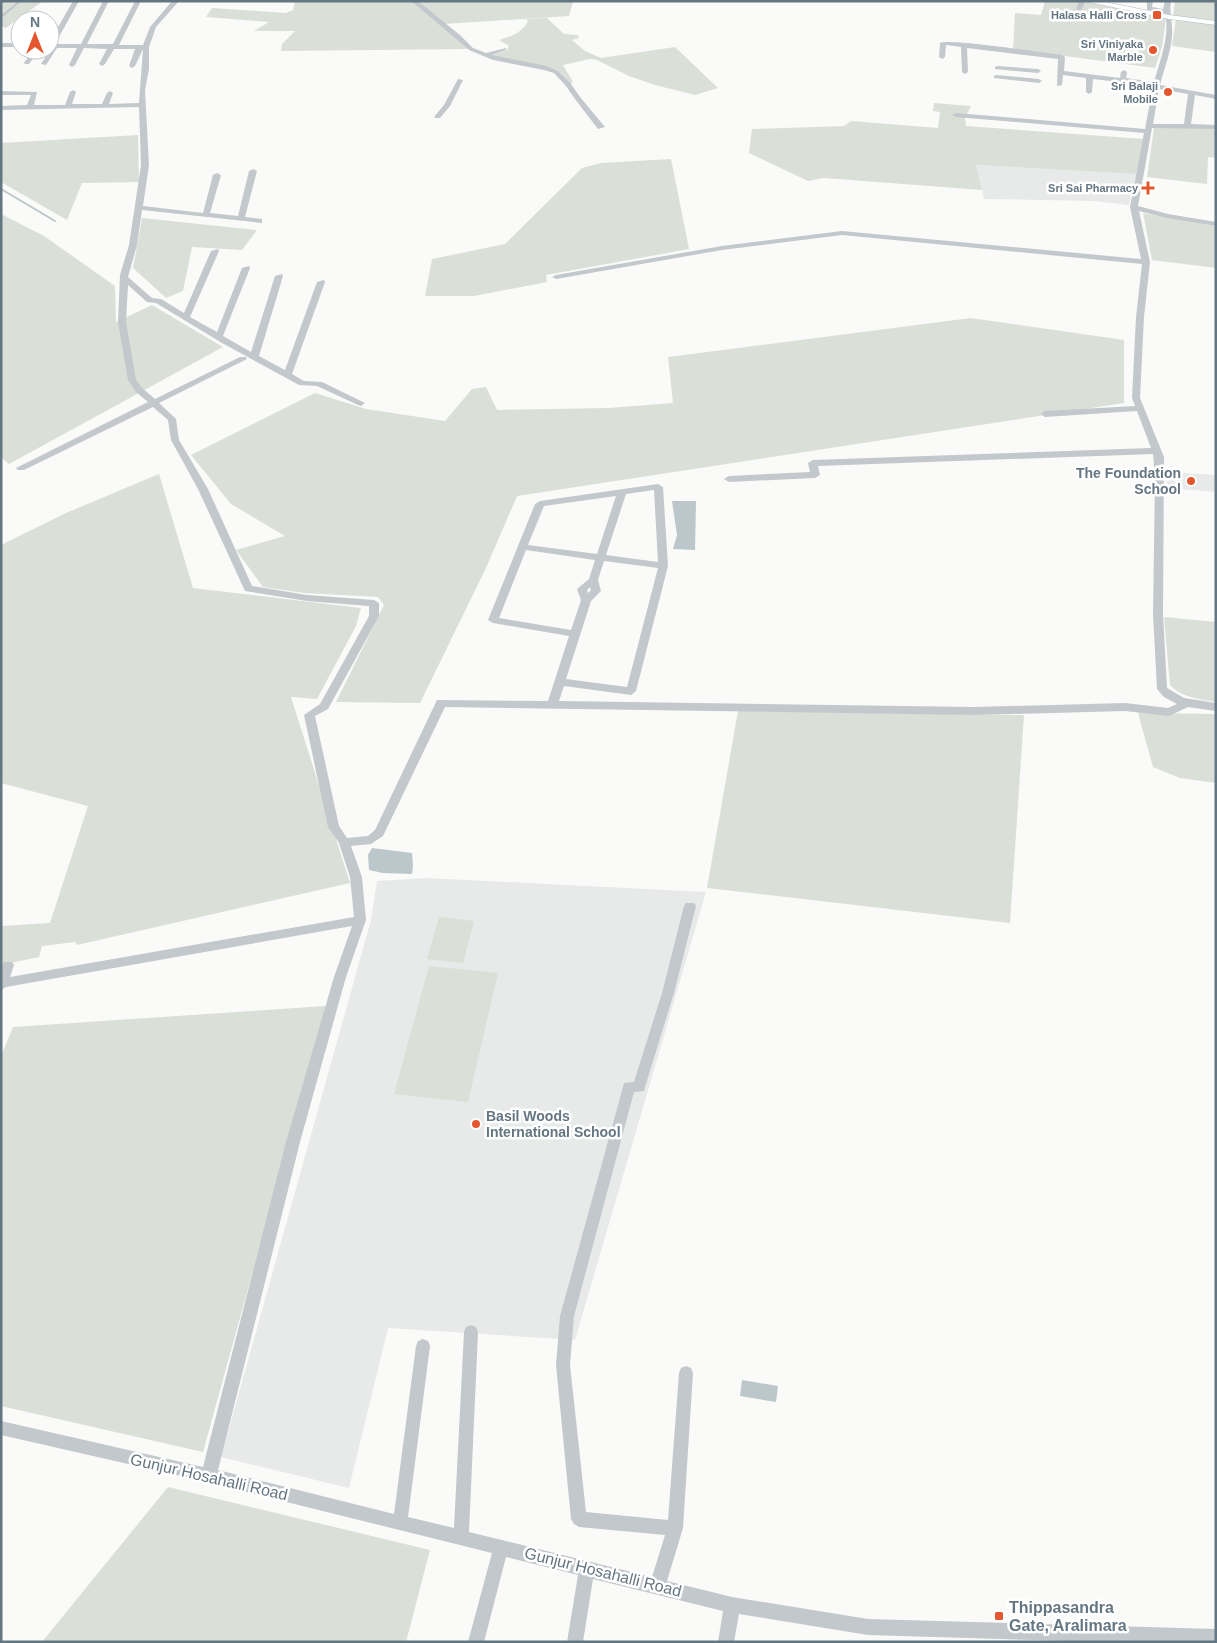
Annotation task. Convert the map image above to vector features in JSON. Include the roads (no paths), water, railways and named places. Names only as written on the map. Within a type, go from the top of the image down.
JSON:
[{"type":"main road","points":[[1090,1],[1216,23]]},
{"type":"street","points":[[60,30],[76,1]]},
{"type":"street","points":[[72,65],[106,1]]},
{"type":"street","points":[[102,64],[138,1]]},
{"type":"street","points":[[132,66],[153,27],[176,1]]},
{"type":"street","points":[[414,1],[460,37],[471,49],[486,55],[556,72],[569,85],[601,128]]},
{"type":"street","points":[[1079,9],[1082,1]]},
{"type":"street","points":[[1150,1],[1149,9],[1167,14]]},
{"type":"street","points":[[1168,1],[1167,14],[1170,37],[1157,85],[1134,207],[1146,262],[1140,317],[1136,398],[1156,451],[1160,477],[1158,614],[1162,689],[1169,696],[1187,703],[1216,707]]},
{"type":"street","points":[[1120,21],[1124,8]]},
{"type":"street","points":[[942,57],[942,43],[964,44],[1062,57],[1059,85]]},
{"type":"street","points":[[964,44],[965,72]]},
{"type":"street","points":[[60,45],[143,47]]},
{"type":"street","points":[[143,47],[146,69],[142,90],[145,165],[140,208],[125,274],[122,322],[132,380],[172,419],[175,440],[203,489],[248,589],[307,598],[374,603],[374,616],[324,706],[309,715],[334,827],[344,842],[356,877],[360,920],[340,978],[293,1142],[213,1453],[209,1476]]},
{"type":"street","points":[[486,55],[504,49]]},
{"type":"street","points":[[1018,79],[1019,52]]},
{"type":"street","points":[[44,64],[46,60]]},
{"type":"street","points":[[997,68],[1038,71]]},
{"type":"street","points":[[1121,89],[1124,72]]},
{"type":"street","points":[[1060,73],[1157,85],[1216,97]]},
{"type":"street","points":[[1089,92],[1090,76]]},
{"type":"street","points":[[996,77],[1039,81]]},
{"type":"street","points":[[438,117],[460,80]]},
{"type":"street","points":[[68,107],[73,92]]},
{"type":"street","points":[[105,106],[110,92]]},
{"type":"street","points":[[1186,125],[1192,92]]},
{"type":"street","points":[[1,93],[35,93],[30,107]]},
{"type":"street","points":[[1,108],[143,105]]},
{"type":"street","points":[[956,114],[1150,128],[1186,125],[1216,127]]},
{"type":"street","points":[[241,219],[253,171]]},
{"type":"street","points":[[206,215],[217,175]]},
{"type":"street","points":[[1134,207],[1167,216],[1216,224]]},
{"type":"street","points":[[140,208],[259,221]]},
{"type":"street","points":[[556,277],[712,250],[842,233],[1146,262]]},
{"type":"street","points":[[186,317],[215,251]]},
{"type":"street","points":[[219,337],[246,268]]},
{"type":"street","points":[[125,274],[150,300],[158,301],[254,357],[302,383],[326,386],[336,393],[361,403]]},
{"type":"street","points":[[254,357],[279,276]]},
{"type":"street","points":[[287,375],[321,282]]},
{"type":"street","points":[[21,468],[244,359]]},
{"type":"street","points":[[1045,414],[1140,408]]},
{"type":"street","points":[[729,479],[815,475],[813,463],[1156,451]]},
{"type":"street","points":[[560,682],[631,691],[663,566],[658,487],[540,504],[492,620],[575,634]]},
{"type":"street","points":[[553,703],[586,600],[596,591],[593,580],[622,492]]},
{"type":"street","points":[[523,547],[663,566]]},
{"type":"street","points":[[344,842],[371,840],[379,833],[441,702],[553,703],[642,707],[974,711],[1125,707],[1169,712],[1187,703]]},
{"type":"street","points":[[675,1528],[579,1518],[563,1365],[567,1316],[629,1087],[639,1087],[668,992],[690,906]]},
{"type":"street","points":[[8,965],[2,984],[360,920]]},
{"type":"street","points":[[461,1538],[471,1332]]},
{"type":"street","points":[[400,1523],[423,1346]]},
{"type":"street","points":[[658,1585],[675,1528],[686,1373]]},
{"type":"street","name":"Gunjur Hosahalli Road","points":[[1,1428],[209,1476],[658,1585],[732,1605],[868,1627],[1076,1637],[1216,1637]]},
{"type":"street","points":[[476,1642],[501,1548]]},
{"type":"street","points":[[575,1642],[587,1569]]},
{"type":"street","points":[[726,1642],[732,1605]]},
{"type":"waterway","points":[[1,17],[20,1]]},
{"type":"waterway","points":[[1,189],[55,221]]},
{"type":"place","name":"Halasa Halli Cross","points":[[1157,15]]},
{"type":"place","name":"Sri Viniyaka Marble","points":[[1153,50]]},
{"type":"place","name":"Sri Balaji Mobile","points":[[1168,92]]},
{"type":"place","name":"Sri Sai Pharmacy","points":[[1148,188]]},
{"type":"place","name":"The Foundation School","points":[[1191,481]]},
{"type":"place","name":"Basil Woods International School","points":[[476,1124]]},
{"type":"place","name":"Thippasandra Gate, Aralimara","points":[[999,1616]]}]
